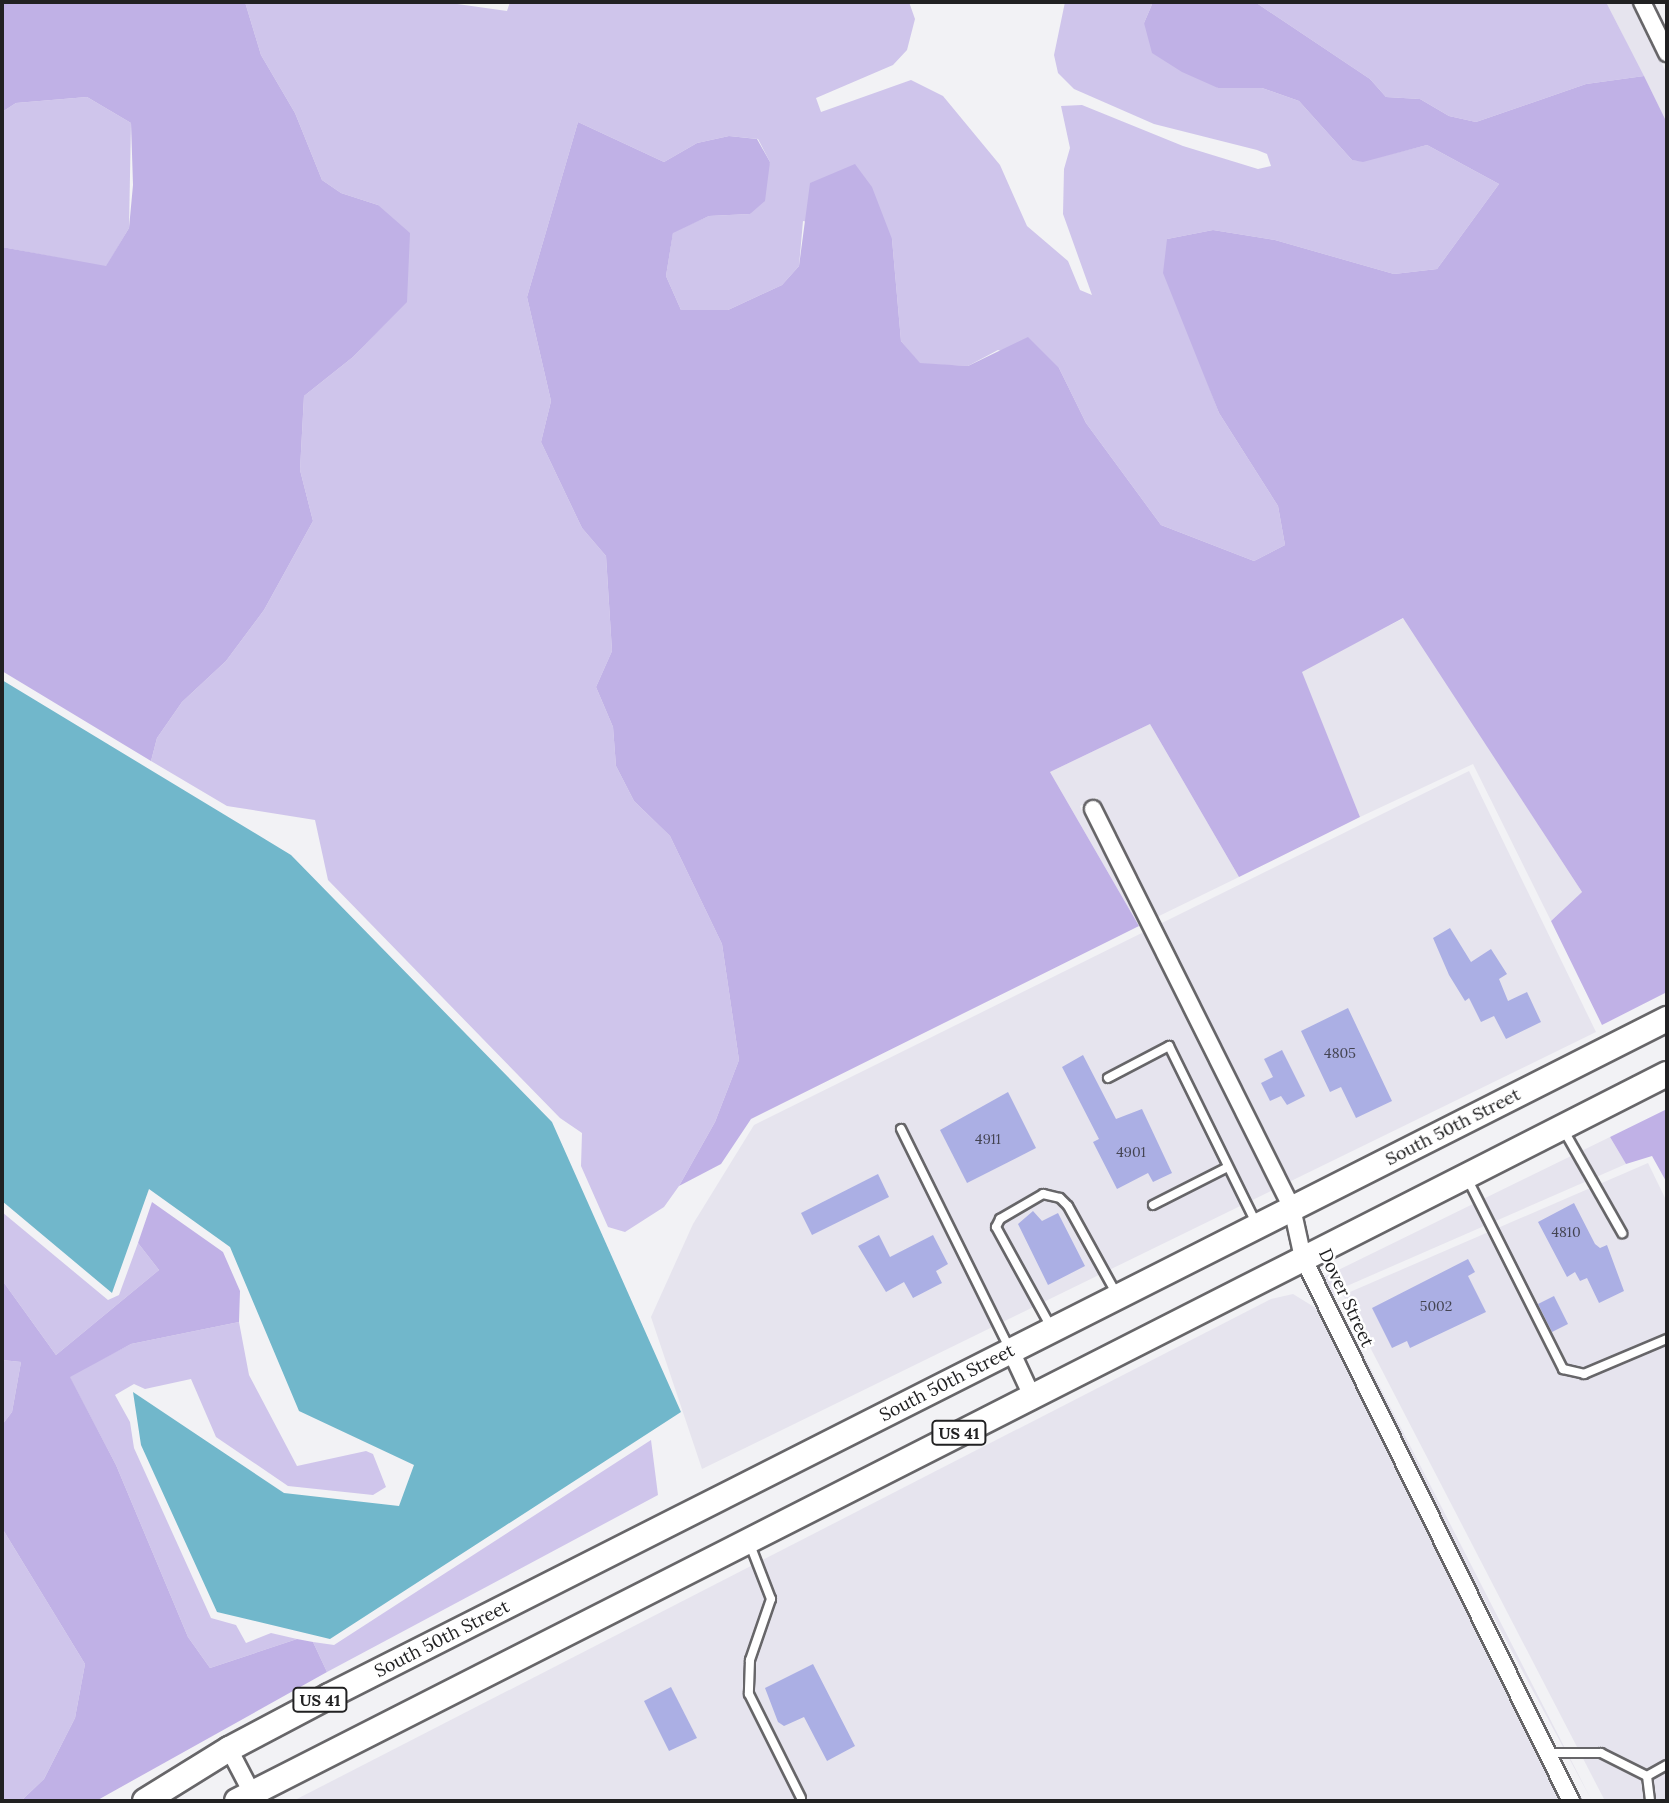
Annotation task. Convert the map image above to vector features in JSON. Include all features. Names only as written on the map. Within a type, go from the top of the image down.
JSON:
[{"type":"main road","name":"South 50th Street","points":[[229,1749],[1667,1019]]},
{"type":"main road","name":"US 41","points":[[248,1798],[748,1539],[1667,1074]]},
{"type":"main road","name":"US 41","points":[[145,1801],[229,1749]]},
{"type":"street","points":[[1642,2],[1667,53]]},
{"type":"street","name":"Dover Street","points":[[1093,809],[1292,1208],[1303,1258],[1572,1801]]},
{"type":"street","points":[[1011,1351],[1032,1396]]},
{"type":"street","points":[[229,1749],[248,1798]]},
{"type":"lane","points":[[1108,1077],[1169,1046],[1258,1226]]},
{"type":"lane","points":[[1562,1127],[1622,1233]]},
{"type":"lane","points":[[901,1129],[1011,1351]]},
{"type":"lane","points":[[1153,1205],[1228,1167]]},
{"type":"lane","points":[[1466,1176],[1563,1369],[1584,1374],[1667,1339]]},
{"type":"lane","points":[[1052,1330],[996,1227],[1000,1219],[1043,1194],[1060,1198],[1068,1206],[1118,1297]]},
{"type":"lane","points":[[748,1539],[771,1599],[750,1660],[749,1693],[801,1798]]},
{"type":"lane","points":[[1548,1753],[1601,1753],[1647,1776]]},
{"type":"lane","points":[[1647,1776],[1667,1765]]},
{"type":"lane","points":[[1647,1776],[1650,1801]]},
{"type":"shaded area","points":[[2,2],[245,2],[261,55],[295,113],[322,180],[341,193],[378,205],[410,233],[407,302],[353,357],[304,396],[300,470],[313,521],[264,610],[226,661],[182,702],[157,738],[151,761],[2,671],[2,247],[106,266],[129,228],[133,185],[131,123],[87,97],[16,103],[2,112]]},
{"type":"shaded area","points":[[245,2],[443,2],[507,11],[510,2],[909,2],[915,19],[907,50],[893,65],[816,98],[821,112],[911,80],[943,96],[1000,165],[1027,226],[1068,261],[1080,290],[1092,295],[1063,214],[1064,169],[1070,148],[1061,106],[1082,105],[1183,146],[1258,169],[1271,166],[1267,154],[1257,150],[1154,124],[1074,89],[1058,73],[1054,55],[1065,2],[1153,2],[1144,23],[1218,88],[1262,88],[1299,101],[1352,160],[1363,161],[1427,145],[1499,184],[1437,269],[1394,274],[1275,240],[1213,230],[1167,239],[1193,345],[1219,413],[1278,506],[1285,545],[1254,561],[1161,525],[1086,423],[1059,368],[998,350],[968,366],[920,364],[901,341],[892,239],[803,221],[799,266],[782,285],[728,310],[681,310],[666,276],[673,232],[709,216],[750,214],[770,162],[758,139],[729,136],[697,143],[664,162],[578,122],[527,297],[551,401],[541,442],[582,528],[606,556],[612,651],[596,687],[613,727],[616,766],[634,801],[670,836],[722,944],[739,1060],[715,1122],[679,1186],[664,1207],[625,1232],[608,1227],[581,1166],[582,1133],[560,1118],[328,880],[315,820],[227,806],[151,761],[157,738],[182,702],[226,661],[264,610],[313,521],[300,470],[304,396],[353,357],[407,301],[378,205],[341,193],[322,180],[295,113],[261,55]]},
{"type":"shaded area","points":[[1153,2],[1255,2],[1370,79],[1386,97],[1420,99],[1449,116],[1476,122],[1586,84],[1644,76],[1667,123],[1667,992],[1602,1025],[1551,921],[1582,892],[1403,618],[1302,672],[1360,817],[1239,877],[1150,724],[1050,772],[1139,926],[751,1119],[721,1164],[679,1186],[715,1122],[739,1060],[722,944],[670,836],[634,801],[616,766],[613,727],[596,687],[612,651],[606,556],[582,528],[541,442],[551,401],[527,297],[578,122],[664,162],[697,143],[729,136],[757,139],[770,162],[765,201],[750,214],[709,216],[673,233],[666,276],[681,310],[728,310],[782,285],[799,266],[810,183],[855,164],[872,187],[892,239],[901,341],[920,363],[968,366],[1028,337],[1059,368],[1086,423],[1161,525],[1254,561],[1285,545],[1278,506],[1219,413],[1163,273],[1167,239],[1213,230],[1275,240],[1394,274],[1437,269],[1499,184],[1427,145],[1363,162],[1352,160],[1299,101],[1262,88],[1218,88],[1182,72],[1152,53],[1144,23]]},
{"type":"shaded area","points":[[1255,2],[1606,2],[1644,76],[1586,84],[1476,122],[1449,116],[1420,99],[1386,97],[1370,79]]},
{"type":"shaded area","points":[[1606,2],[1631,2],[1667,74],[1667,123]]},
{"type":"shaded area","points":[[87,97],[131,123],[129,228],[106,267],[2,247],[2,112],[16,103]]},
{"type":"shaded area","points":[[1404,618],[1582,892],[1551,921],[1473,764],[1360,817],[1301,671]]},
{"type":"shaded area","points":[[1150,724],[1239,877],[1157,917],[1097,797],[1080,806],[1139,926],[1050,772]]},
{"type":"shaded area","points":[[1469,771],[1596,1032],[702,1469],[651,1317],[693,1224],[754,1125]]},
{"type":"shaded area","points":[[1667,1109],[1667,1183],[1652,1156],[1626,1164],[1610,1137]]},
{"type":"shaded area","points":[[1610,1137],[1626,1164],[1340,1289],[1334,1297],[1592,1801],[1473,1579],[1324,1277]]},
{"type":"shaded area","points":[[1648,1163],[1667,1202],[1667,1801],[1605,1801],[1343,1295]]},
{"type":"shaded area","points":[[152,1202],[223,1252],[240,1291],[239,1322],[131,1344],[70,1377],[116,1465],[188,1637],[210,1668],[297,1639],[313,1642],[327,1672],[96,1801],[21,1801],[44,1779],[75,1718],[85,1664],[2,1528],[2,1425],[12,1412],[21,1362],[2,1360],[2,1280],[56,1355],[159,1270],[138,1243]]},
{"type":"shaded area","points":[[2,1212],[108,1300],[119,1295],[138,1243],[159,1270],[56,1355],[2,1280]]},
{"type":"shaded area","points":[[1293,1294],[1319,1310],[1583,1801],[293,1801],[1271,1299]]},
{"type":"shaded area","points":[[239,1322],[249,1375],[297,1466],[366,1451],[373,1454],[386,1487],[373,1495],[288,1486],[216,1437],[191,1379],[145,1389],[134,1384],[115,1395],[130,1422],[134,1448],[211,1618],[236,1625],[246,1643],[271,1633],[297,1639],[210,1668],[188,1637],[116,1465],[69,1376],[131,1344]]},
{"type":"shaded area","points":[[2,1360],[21,1362],[12,1412],[2,1425]]},
{"type":"shaded area","points":[[651,1440],[658,1495],[327,1672],[313,1642],[334,1645]]},
{"type":"shaded area","points":[[2,1528],[85,1664],[75,1718],[44,1779],[21,1801],[2,1801]]},
{"type":"water","points":[[2,680],[291,855],[552,1122],[681,1412],[330,1639],[217,1612],[141,1445],[133,1392],[284,1493],[399,1506],[414,1465],[299,1411],[230,1247],[149,1189],[112,1293],[2,1201]]},
{"type":"building","points":[[1450,928],[1471,962],[1491,949],[1507,974],[1499,979],[1508,1001],[1527,992],[1541,1022],[1506,1039],[1494,1016],[1481,1022],[1469,998],[1465,1001],[1449,975],[1433,938]]},
{"type":"building","points":[[1348,1008],[1392,1101],[1356,1118],[1341,1087],[1330,1092],[1301,1031]]},
{"type":"building","points":[[1282,1050],[1305,1096],[1287,1105],[1281,1096],[1270,1101],[1261,1083],[1273,1077],[1264,1059]]},
{"type":"building","points":[[1083,1055],[1116,1119],[1142,1109],[1172,1173],[1153,1182],[1148,1173],[1117,1189],[1093,1142],[1099,1139],[1062,1067]]},
{"type":"building","points":[[1008,1092],[1036,1148],[967,1183],[940,1130]]},
{"type":"building","points":[[878,1174],[889,1197],[812,1235],[801,1213]]},
{"type":"building","points":[[1574,1203],[1595,1244],[1600,1248],[1607,1245],[1624,1291],[1599,1303],[1587,1278],[1580,1281],[1575,1272],[1567,1277],[1538,1222]]},
{"type":"building","points":[[1033,1211],[1042,1221],[1058,1213],[1085,1266],[1048,1285],[1018,1224]]},
{"type":"building","points":[[879,1235],[890,1257],[933,1235],[948,1264],[936,1271],[942,1283],[913,1298],[904,1282],[886,1292],[858,1246]]},
{"type":"building","points":[[1468,1259],[1475,1272],[1468,1276],[1486,1312],[1410,1348],[1407,1341],[1392,1348],[1372,1308]]},
{"type":"building","points":[[1554,1296],[1568,1324],[1552,1332],[1538,1304]]},
{"type":"building","points":[[813,1664],[855,1746],[827,1761],[804,1717],[784,1726],[778,1722],[765,1688]]},
{"type":"building","points":[[671,1687],[697,1738],[669,1751],[644,1701]]}]
